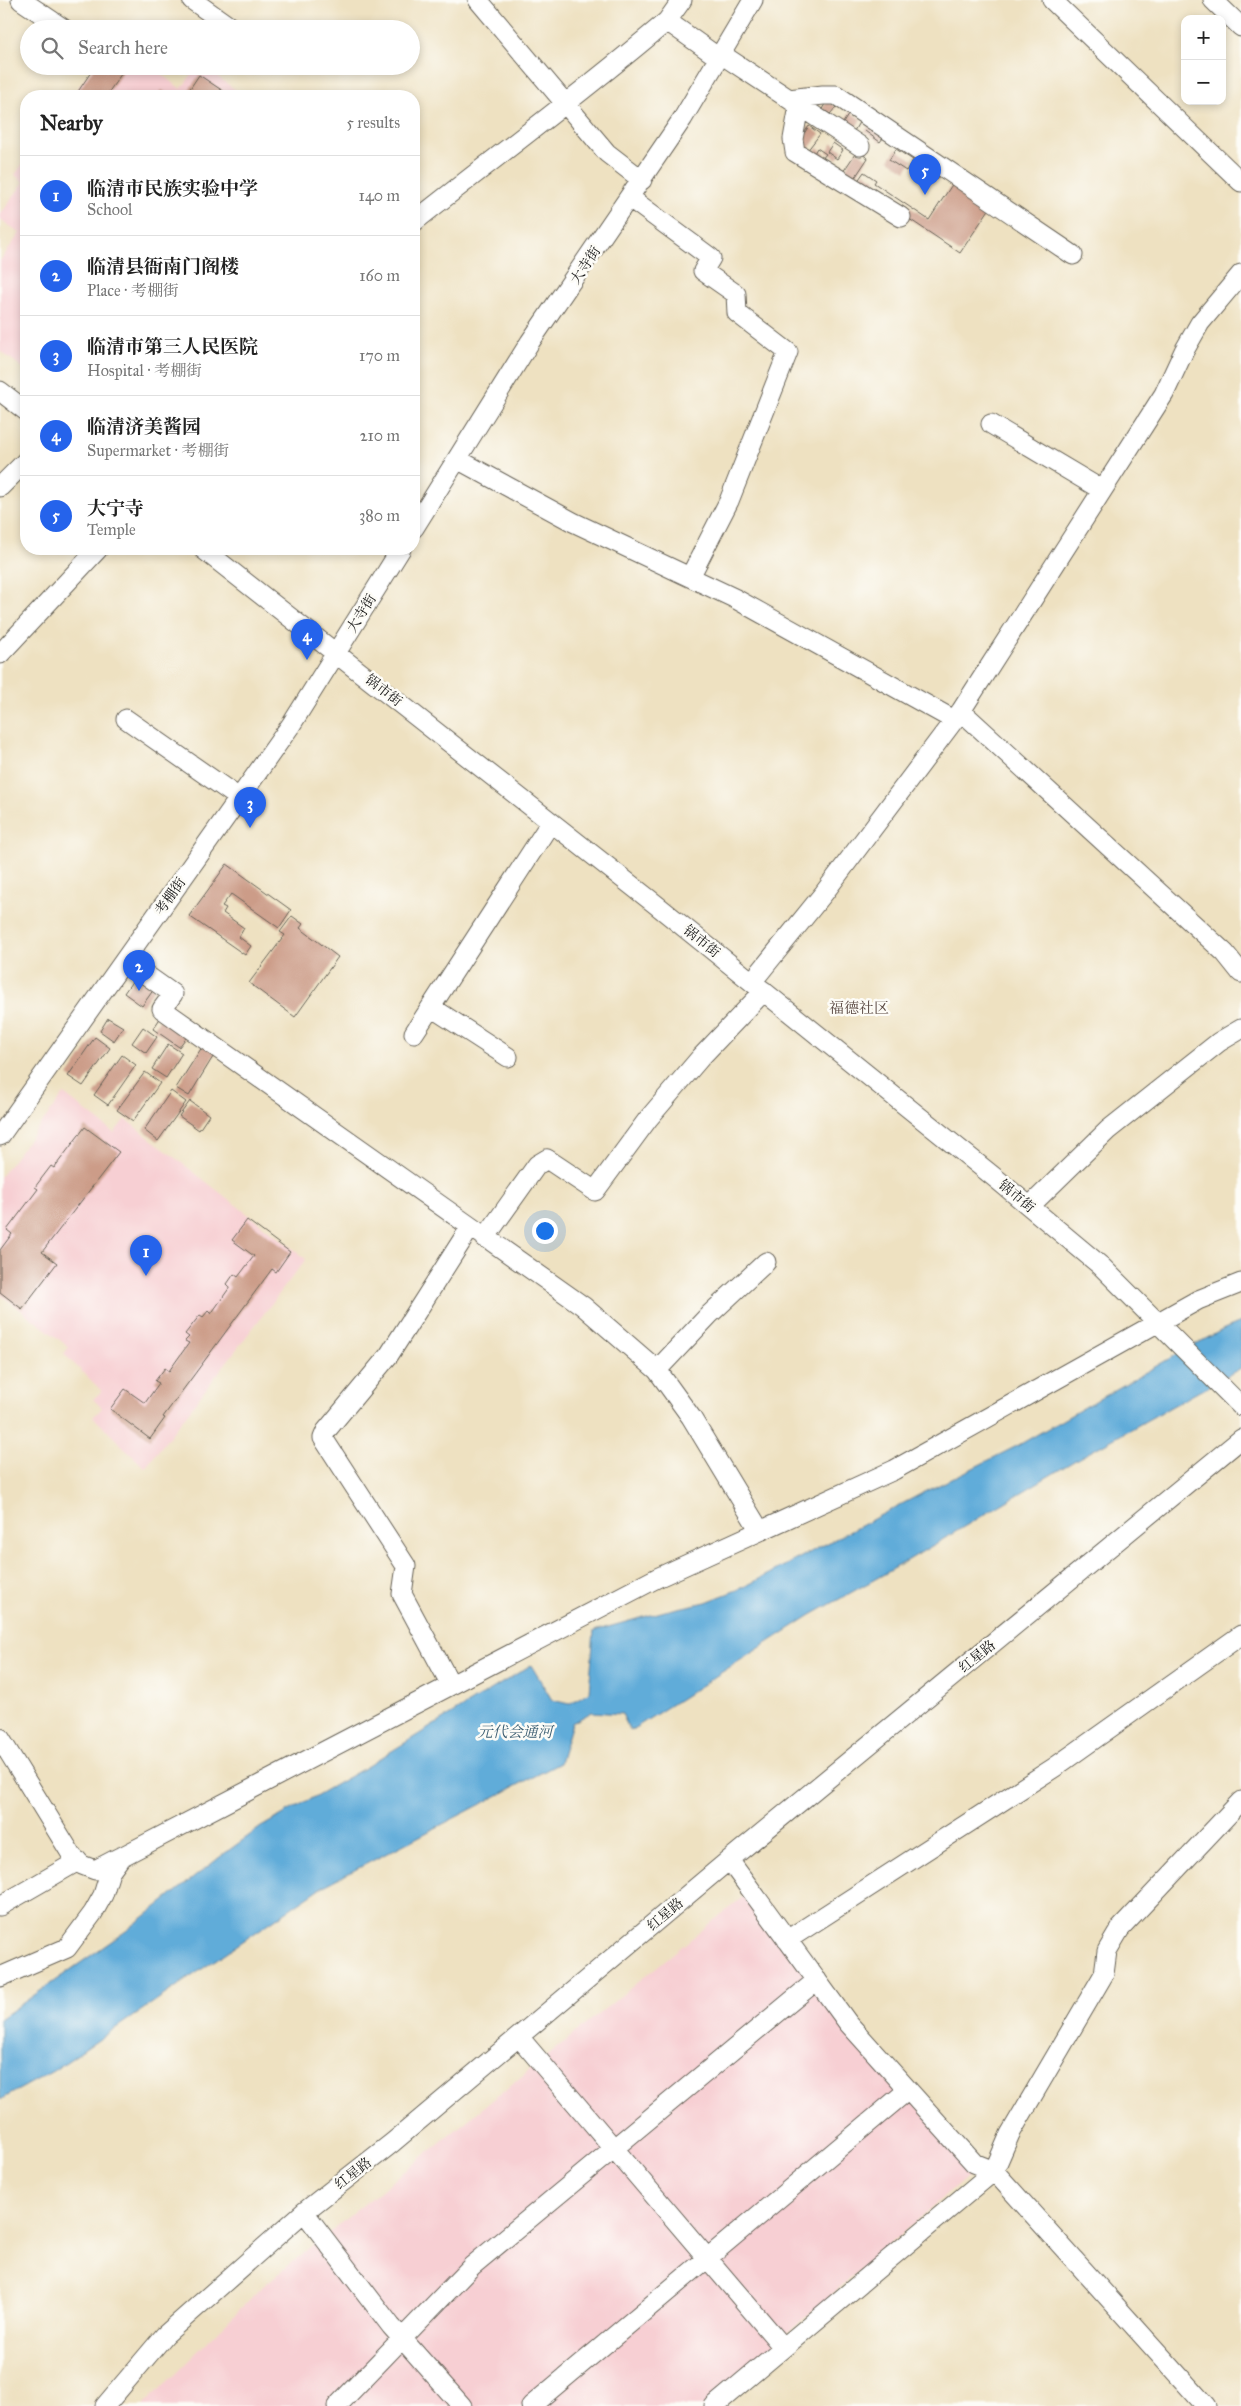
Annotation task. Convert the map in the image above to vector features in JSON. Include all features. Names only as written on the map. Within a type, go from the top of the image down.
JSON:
[{"type":"street","points":[[21,0],[51,20]]},
{"type":"street","points":[[192,0],[220,20]]},
{"type":"street","points":[[478,0],[607,153],[642,180]]},
{"type":"street","points":[[420,217],[564,103],[603,76],[667,21],[682,0]]},
{"type":"street","name":"大寺街","points":[[420,518],[530,342],[683,118],[753,0]]},
{"type":"street","points":[[1052,0],[1241,182]]},
{"type":"street","points":[[1214,0],[1241,27]]},
{"type":"street","points":[[667,21],[860,146]]},
{"type":"street","points":[[794,103],[823,95],[836,95],[1073,255]]},
{"type":"street","points":[[794,103],[793,139],[795,152],[901,217]]},
{"type":"street","points":[[630,198],[711,258],[703,270],[736,294],[736,313],[788,352],[729,501],[690,577]]},
{"type":"street","points":[[450,1685],[402,1594],[406,1566],[324,1438],[326,1431],[389,1355],[478,1233],[537,1165],[547,1159],[595,1191],[654,1112],[758,987],[824,893],[957,716],[1164,394],[1184,351],[1200,323],[1241,274]]},
{"type":"street","points":[[0,391],[20,407]]},
{"type":"street","points":[[991,424],[1102,490]]},
{"type":"street","points":[[457,459],[573,522],[734,598],[957,716],[1225,953],[1241,973]]},
{"type":"street","points":[[0,488],[20,467]]},
{"type":"street","points":[[0,654],[92,555]]},
{"type":"street","name":"锅市街","points":[[211,555],[551,822],[1030,1206],[1101,1266],[1186,1351],[1237,1396]]},
{"type":"street","name":"大寺街","points":[[336,652],[397,555]]},
{"type":"street","name":"考棚街","points":[[0,1136],[291,725],[336,652]]},
{"type":"street","points":[[126,719],[239,798]]},
{"type":"street","points":[[414,1033],[551,822]]},
{"type":"street","points":[[125,960],[173,994],[162,1009],[583,1306],[657,1370],[691,1417],[760,1531]]},
{"type":"street","points":[[432,1007],[508,1057]]},
{"type":"street","points":[[1030,1206],[1108,1130],[1219,1042],[1241,1029]]},
{"type":"street","points":[[657,1370],[710,1314],[766,1262]]},
{"type":"street","points":[[0,1738],[78,1861],[88,1869],[94,1870],[657,1578],[894,1470],[1198,1300],[1241,1283]]},
{"type":"street","name":"红星路","points":[[105,2406],[165,2335],[304,2212],[392,2143],[729,1860],[1241,1439]]},
{"type":"street","points":[[787,1940],[1055,1767],[1241,1635]]},
{"type":"street","points":[[714,2406],[994,2171],[1010,2134],[1104,1974],[1107,1951],[1120,1929],[1241,1801]]},
{"type":"street","points":[[0,1977],[67,1948],[93,1913],[104,1894],[110,1872],[122,1857]]},
{"type":"street","points":[[729,1860],[848,2023],[974,2163],[994,2171],[1206,2406]]},
{"type":"street","points":[[0,1906],[78,1861]]},
{"type":"street","points":[[337,2406],[472,2266],[817,1980]]},
{"type":"street","points":[[519,2037],[784,2347]]},
{"type":"street","points":[[531,2406],[908,2090]]},
{"type":"street","points":[[304,2212],[402,2339],[462,2406]]},
{"type":"shaded area","points":[[87,75],[162,75],[181,89],[191,75],[215,75],[236,90],[76,90]]},
{"type":"shaded area","points":[[20,168],[20,179],[15,175]]},
{"type":"shaded area","points":[[20,188],[20,233],[0,219],[0,215]]},
{"type":"shaded area","points":[[20,233],[20,366],[0,351],[0,261]]},
{"type":"shaded area","points":[[64,1094],[114,1133],[125,1119],[306,1259],[145,1468],[93,1417],[102,1408],[93,1399],[102,1391],[64,1354],[69,1347],[0,1294],[0,1177]]},
{"type":"shaded area","points":[[744,1896],[973,2172],[703,2406],[143,2406],[263,2286]]},
{"type":"water","name":"元代会通河","points":[[1241,1322],[1241,1368],[1079,1458],[895,1568],[811,1615],[630,1731],[622,1714],[592,1712],[572,1723],[560,1763],[322,1887],[53,2071],[0,2100],[0,2019],[126,1931],[261,1827],[361,1770],[531,1665],[552,1700],[569,1704],[589,1692],[594,1631],[665,1611],[706,1602],[742,1588],[1017,1446],[1179,1353]]},
{"type":"building","points":[[89,75],[120,75],[110,90],[79,90]]},
{"type":"building","points":[[199,75],[222,90],[189,90]]},
{"type":"building","points":[[827,101],[836,107],[830,114],[822,109]]},
{"type":"building","points":[[850,112],[861,119],[854,131],[843,123]]},
{"type":"building","points":[[870,124],[886,134],[880,142],[865,131]]},
{"type":"building","points":[[809,126],[820,134],[807,151],[797,144]]},
{"type":"building","points":[[833,143],[843,150],[837,159],[827,152]]},
{"type":"building","points":[[817,148],[826,154],[821,160],[813,155]]},
{"type":"building","points":[[896,149],[913,160],[906,171],[889,160]]},
{"type":"building","points":[[857,151],[868,158],[852,182],[841,175]]},
{"type":"building","points":[[921,157],[942,171],[937,179],[915,165]]},
{"type":"building","points":[[864,172],[876,180],[874,183],[929,220],[955,180],[992,205],[960,253],[857,182]]},
{"type":"building","points":[[227,864],[291,910],[279,928],[231,894],[222,906],[226,908],[223,913],[244,928],[239,937],[251,946],[245,955],[189,916]]},
{"type":"building","points":[[292,916],[303,924],[300,928],[338,957],[295,1017],[249,983],[285,935],[280,932]]},
{"type":"building","points":[[136,976],[154,989],[142,1006],[124,993]]},
{"type":"building","points":[[161,1017],[188,1035],[179,1047],[153,1029]]},
{"type":"building","points":[[108,1018],[123,1027],[114,1041],[100,1031]]},
{"type":"building","points":[[143,1027],[157,1037],[146,1053],[132,1043]]},
{"type":"building","points":[[95,1037],[110,1048],[83,1086],[68,1076]]},
{"type":"building","points":[[168,1044],[182,1053],[166,1078],[152,1069]]},
{"type":"building","points":[[204,1044],[216,1052],[189,1096],[176,1088]]},
{"type":"building","points":[[122,1055],[136,1065],[108,1105],[94,1095]]},
{"type":"building","points":[[145,1072],[160,1083],[133,1121],[117,1110]]},
{"type":"building","points":[[171,1091],[186,1102],[158,1141],[144,1130]]},
{"type":"building","points":[[190,1101],[209,1115],[199,1130],[179,1116]]},
{"type":"building","points":[[85,1127],[119,1152],[42,1252],[57,1263],[22,1309],[0,1292],[0,1250],[12,1234],[7,1230],[38,1189],[35,1187],[51,1166],[54,1168]]},
{"type":"building","points":[[247,1220],[290,1252],[276,1272],[272,1269],[163,1417],[165,1418],[150,1439],[110,1409],[125,1389],[145,1403],[159,1383],[155,1381],[165,1368],[169,1371],[189,1343],[185,1341],[189,1337],[185,1334],[200,1315],[203,1317],[208,1311],[211,1314],[230,1287],[227,1284],[234,1274],[238,1277],[254,1256],[232,1240]]},
{"type":"place","name":"大宁寺","points":[[925,195]]},
{"type":"place","name":"临清济美酱园","points":[[307,660]]},
{"type":"place","name":"临清市第三人民医院","points":[[250,828]]},
{"type":"place","name":"临清县衙南门阁楼","points":[[139,991]]},
{"type":"place","name":"临清市民族实验中学","points":[[146,1276]]},
{"type":"district","name":"福德社区","points":[[859,1008]]}]
